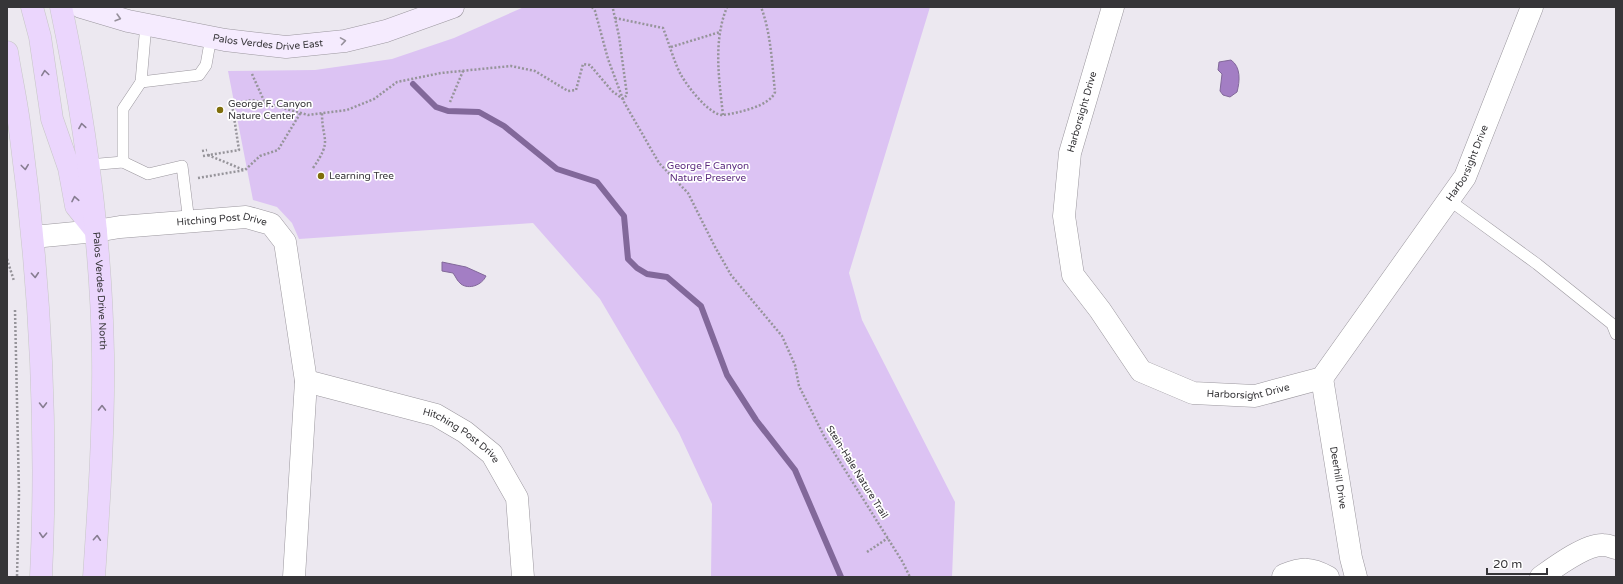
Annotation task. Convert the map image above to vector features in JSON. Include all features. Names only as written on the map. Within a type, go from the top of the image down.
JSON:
[{"type":"main road","points":[[32,7],[40,37],[52,119],[69,168],[76,206],[96,231]]},
{"type":"main road","name":"Palos Verdes Drive North","points":[[61,7],[71,56],[88,165],[96,231],[103,354],[102,454],[94,577]]},
{"type":"main road","name":"Palos Verdes Drive East","points":[[81,7],[128,21],[211,37],[286,47],[345,41],[386,31],[453,7]]},
{"type":"main road","points":[[7,52],[20,129],[33,237],[43,402],[44,513],[41,577]]},
{"type":"street","name":"Harborsight Drive","points":[[1113,7],[1070,153],[1064,216],[1073,275],[1100,310],[1141,371],[1193,394],[1255,396],[1322,378],[1449,200],[1465,177],[1532,7]]},
{"type":"street","name":"Hitching Post Drive","points":[[33,237],[96,231],[120,227],[246,217],[271,224],[285,242],[306,381],[294,577]]},
{"type":"street","name":"Deerhill Drive","points":[[1322,378],[1350,571]]},
{"type":"street","name":"Hitching Post Drive","points":[[306,381],[436,415],[465,432],[492,454],[517,498],[523,577]]},
{"type":"street","points":[[1541,577],[1560,563],[1581,551],[1603,545],[1616,548]]},
{"type":"street","points":[[1283,577],[1297,570],[1309,569],[1328,577]]},
{"type":"lane","points":[[123,162],[123,109],[141,82],[146,24]]},
{"type":"lane","points":[[141,82],[199,75],[206,65],[211,37]]},
{"type":"lane","points":[[88,165],[123,162],[148,174],[182,166],[189,222]]},
{"type":"lane","points":[[1449,200],[1537,264],[1612,324],[1616,334]]},
{"type":"path","points":[[592,7],[595,11],[608,59],[623,99],[627,95],[613,9]]},
{"type":"path","points":[[723,115],[718,72],[720,32],[728,7]]},
{"type":"path","points":[[615,18],[663,28],[681,75],[706,107],[720,115],[723,115],[752,108],[772,99],[775,92],[765,18],[761,7]]},
{"type":"path","points":[[671,47],[720,32]]},
{"type":"path","name":"Stein-Hale Nature Trail","points":[[207,155],[239,150],[232,104],[252,100],[308,115],[347,110],[374,99],[397,82],[441,73],[511,66],[535,71],[568,91],[576,90],[583,64],[590,65],[612,91],[623,99],[659,163],[688,193],[731,275],[782,336],[795,365],[799,386],[825,438],[888,538],[910,577]]},
{"type":"path","points":[[450,102],[463,71]]},
{"type":"path","points":[[252,74],[266,103]]},
{"type":"path","points":[[183,181],[245,170],[260,156],[278,150],[301,112]]},
{"type":"path","points":[[313,168],[325,150],[326,140],[322,113]]},
{"type":"path","points":[[202,151],[207,150]]},
{"type":"path","points":[[203,156],[207,155],[245,170]]},
{"type":"path","points":[[7,259],[15,284]]},
{"type":"path","points":[[15,308],[19,493],[18,577]]},
{"type":"path","points":[[867,552],[888,538]]},
{"type":"green space","name":"George F Canyon Nature Preserve","points":[[524,7],[930,7],[849,273],[862,320],[955,502],[952,577],[711,577],[712,504],[679,433],[600,299],[533,223],[299,239],[292,223],[277,207],[253,200],[228,71],[315,70],[392,59],[454,38]]},
{"type":"shaded area","points":[[1231,60],[1237,66],[1239,83],[1237,92],[1230,97],[1223,95],[1220,91],[1222,74],[1218,70],[1219,62]]},
{"type":"shaded area","points":[[442,262],[466,267],[486,276],[482,282],[475,286],[464,286],[458,282],[453,273],[442,271]]},
{"type":"waterway","points":[[413,84],[436,107],[448,111],[479,112],[504,126],[557,169],[597,182],[624,216],[628,259],[637,268],[647,274],[667,277],[701,306],[727,375],[756,420],[795,470],[841,577]]},
{"type":"place","name":"George F. Canyon Nature Center","points":[[220,110]]},
{"type":"place","name":"Learning Tree","points":[[321,176]]}]
